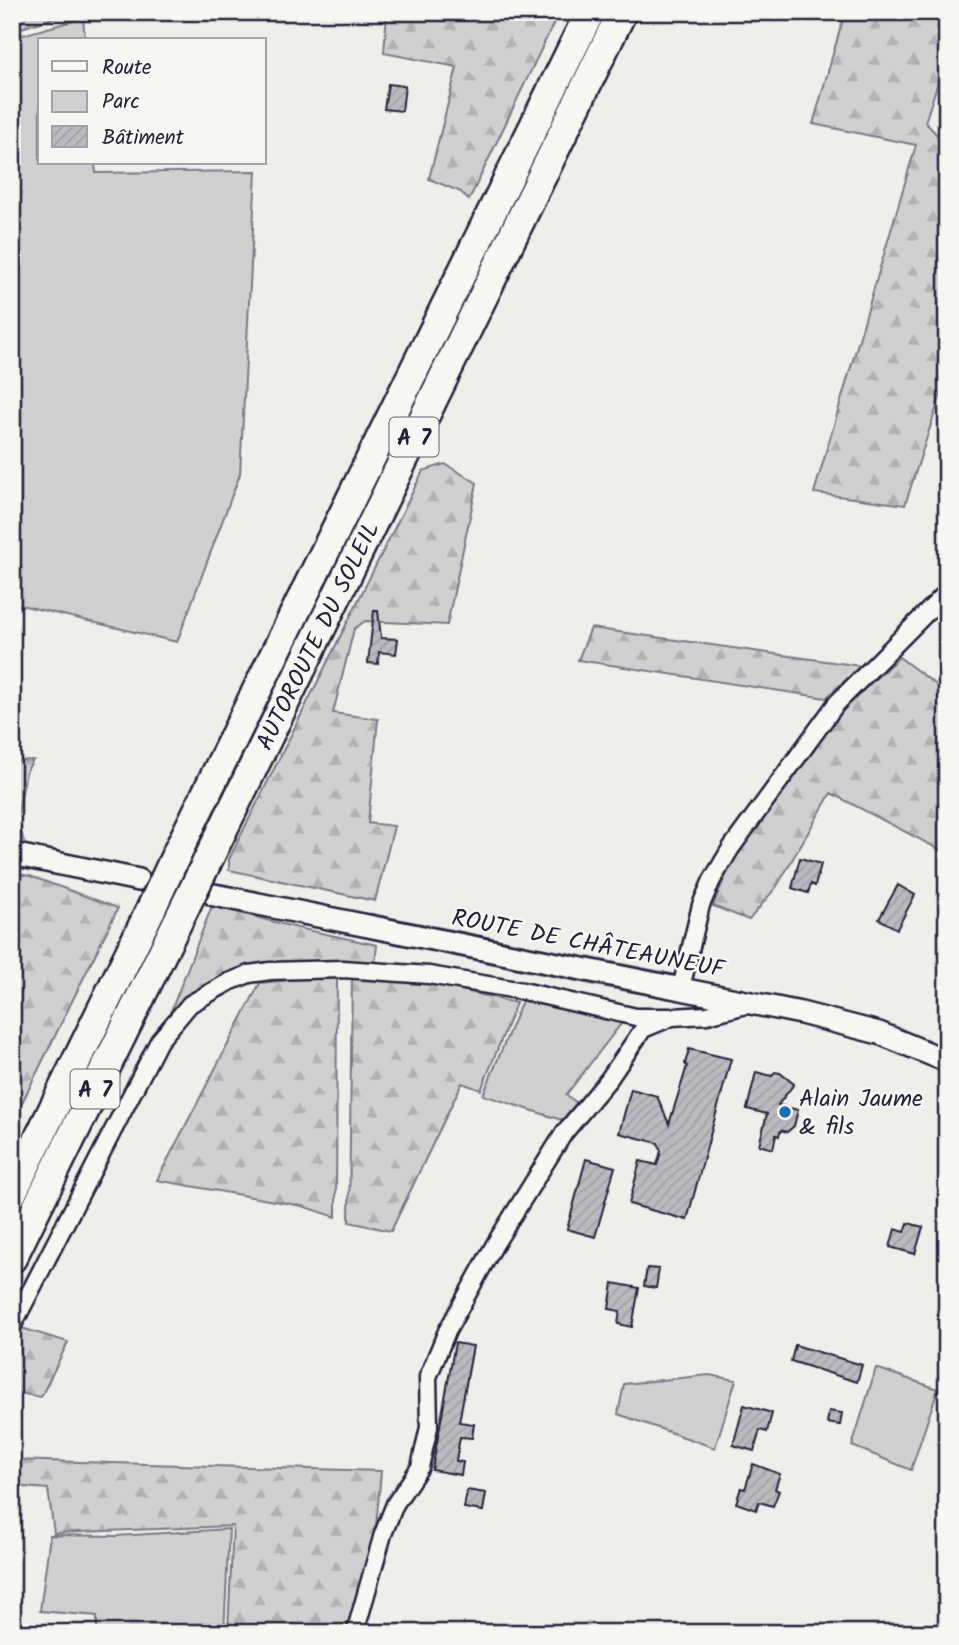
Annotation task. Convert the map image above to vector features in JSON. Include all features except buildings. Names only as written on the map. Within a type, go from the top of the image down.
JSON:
[{"type":"highway","points":[[492,211],[504,155],[574,12]]},
{"type":"highway","name":"AUTOROUTE DU SOLEIL","points":[[12,1193],[590,12]]},
{"type":"highway","name":"AUTOROUTE DU SOLEIL","points":[[12,1258],[621,16]]},
{"type":"main road","points":[[12,854],[139,880]]},
{"type":"main road","name":"ROUTE DE CHÂTEAUNEUF","points":[[214,895],[681,988],[855,1026],[947,1061]]},
{"type":"street","points":[[681,988],[701,905],[731,848],[836,704],[947,592]]},
{"type":"street","points":[[12,1327],[159,1041],[190,1004],[229,982],[249,974],[270,971],[385,971],[429,975],[523,991],[636,1017],[707,1015],[752,1004]]},
{"type":"street","points":[[355,1633],[391,1514],[421,1467],[429,1427],[428,1377],[447,1331],[495,1244],[564,1133],[609,1079],[643,1029],[672,1017]]},
{"type":"green space","points":[[12,12],[73,12],[12,31]]},
{"type":"green space","points":[[387,12],[559,12],[469,200],[461,192],[429,179],[457,67],[384,53]]},
{"type":"green space","points":[[845,12],[947,12],[947,55],[925,122],[940,138],[947,139],[947,375],[905,505],[814,493],[916,145],[813,124]]},
{"type":"green space","points":[[83,18],[85,38],[38,38],[38,164],[95,164],[96,173],[256,171],[240,474],[177,642],[12,603],[12,38]]},
{"type":"green space","points":[[445,464],[477,483],[447,625],[365,621],[354,629],[333,713],[378,719],[368,823],[394,826],[375,901],[229,870],[229,859],[423,471]]},
{"type":"green space","points":[[591,628],[861,666],[826,698],[578,660]]},
{"type":"green space","points":[[899,657],[947,693],[947,848],[944,852],[831,793],[777,886],[749,920],[713,906],[731,862],[845,707]]},
{"type":"green space","points":[[33,760],[26,772],[17,818],[25,845],[12,843],[12,761]]},
{"type":"green space","points":[[12,873],[30,876],[118,908],[12,1123]]},
{"type":"green space","points":[[212,906],[377,945],[375,964],[262,964],[245,968],[171,1011]]},
{"type":"green space","points":[[337,975],[336,1217],[302,1206],[157,1180],[260,983]]},
{"type":"green space","points":[[352,975],[431,983],[516,1003],[481,1090],[462,1083],[391,1231],[349,1222]]},
{"type":"green space","points":[[524,996],[623,1021],[566,1095],[577,1103],[562,1120],[483,1095]]},
{"type":"green space","points":[[18,1327],[68,1342],[41,1397],[12,1392],[12,1338]]},
{"type":"green space","points":[[876,1368],[938,1389],[911,1470],[852,1446]]},
{"type":"green space","points":[[709,1375],[736,1380],[715,1448],[618,1414],[624,1384]]},
{"type":"green space","points":[[12,1460],[381,1471],[373,1560],[349,1633],[228,1633],[233,1526],[54,1533],[48,1489],[12,1486]]},
{"type":"green space","points":[[229,1529],[224,1633],[97,1633],[97,1616],[40,1611],[50,1535],[116,1536]]},
{"type":"waterway","points":[[219,885],[259,893]]},
{"type":"waterway","points":[[370,915],[675,976]]},
{"type":"waterway","points":[[285,920],[671,998]]},
{"type":"place","name":"Alain Jaume & fils","points":[[785,1112]]}]
